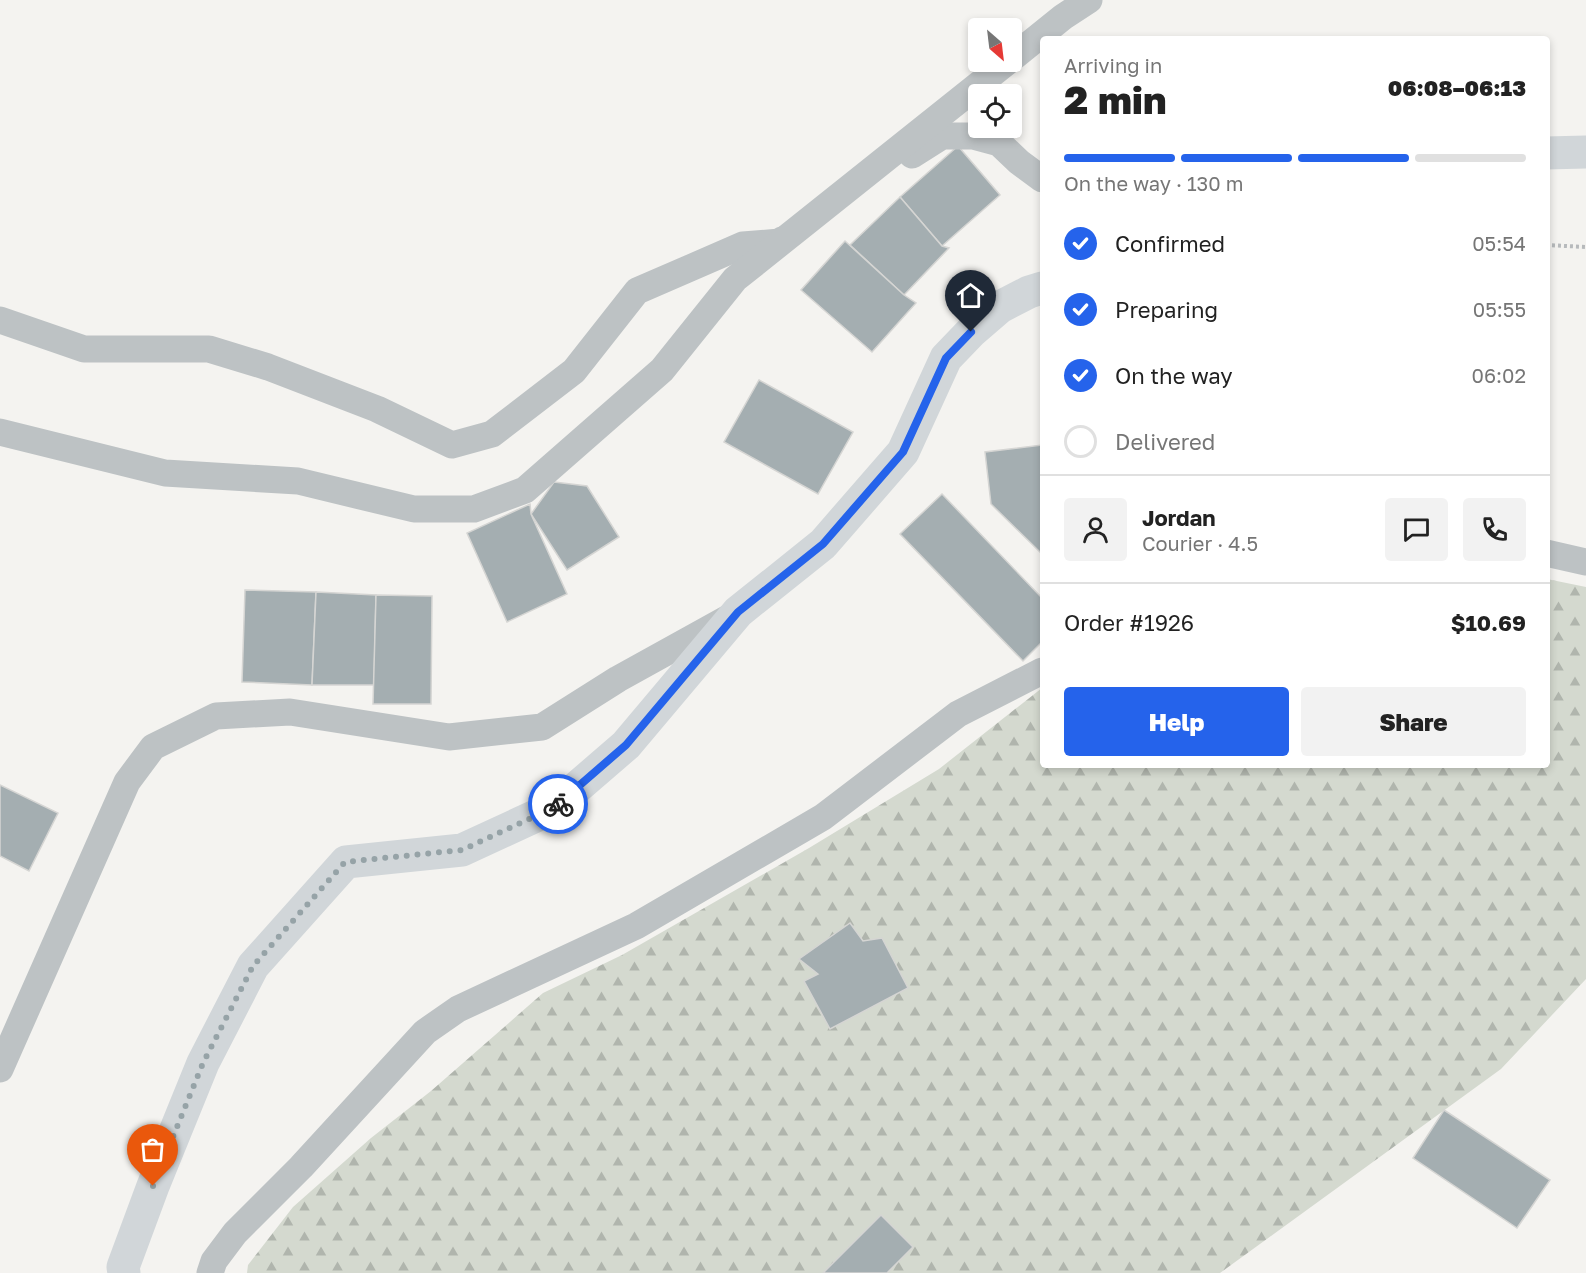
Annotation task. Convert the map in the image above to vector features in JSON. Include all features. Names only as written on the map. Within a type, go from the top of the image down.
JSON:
[{"type":"main road","points":[[1550,153],[1586,152]]},
{"type":"main road","points":[[124,1273],[123,1267],[153,1186],[203,1063],[253,966],[345,862],[462,850],[553,808],[626,745],[738,612],[823,544],[903,452],[946,358],[1000,307],[1040,289]]},
{"type":"street","points":[[1041,36],[1089,0]]},
{"type":"street","points":[[1022,50],[1040,36]]},
{"type":"street","points":[[0,432],[165,474],[298,481],[414,509],[474,509],[525,490],[662,370],[735,279],[994,72]]},
{"type":"street","points":[[0,320],[84,349],[209,349],[268,367],[377,409],[452,445],[492,434],[574,371],[637,291],[743,245],[780,242],[942,136],[973,136],[999,143],[1040,177]]},
{"type":"street","points":[[1550,554],[1586,562]]},
{"type":"street","points":[[0,1069],[127,782],[153,747],[216,716],[290,712],[449,737],[542,727],[618,679],[738,612]]},
{"type":"street","points":[[210,1273],[214,1261],[235,1233],[301,1167],[424,1032],[458,1009],[636,926],[823,817],[958,714],[1040,671]]},
{"type":"path","points":[[1550,245],[1586,248]]},
{"type":"green space","points":[[1550,580],[1586,587],[1586,979],[1501,1069],[1220,1273],[247,1273],[248,1265],[293,1207],[543,993],[622,955],[809,848],[939,769],[1040,690],[1040,768],[1550,768]]},
{"type":"building","points":[[958,146],[1000,195],[942,246],[900,197]]},
{"type":"building","points":[[900,197],[942,246],[949,248],[904,295],[850,245]]},
{"type":"building","points":[[845,241],[904,295],[916,303],[872,352],[801,290]]},
{"type":"building","points":[[759,380],[853,432],[818,494],[724,442]]},
{"type":"building","points":[[1040,445],[1040,552],[991,504],[985,452]]},
{"type":"building","points":[[554,482],[587,486],[619,537],[567,570],[531,514]]},
{"type":"building","points":[[942,494],[1040,596],[1040,644],[1023,661],[900,534]]},
{"type":"building","points":[[530,504],[531,514],[567,594],[507,622],[467,533]]},
{"type":"building","points":[[245,590],[316,592],[312,685],[242,682]]},
{"type":"building","points":[[316,592],[376,595],[374,685],[312,685]]},
{"type":"building","points":[[376,595],[432,596],[431,704],[373,704]]},
{"type":"building","points":[[0,785],[58,813],[29,871],[0,856]]},
{"type":"building","points":[[850,923],[863,941],[882,938],[908,988],[830,1029],[804,981],[818,974],[799,959]]},
{"type":"building","points":[[1444,1110],[1550,1180],[1517,1228],[1413,1158]]},
{"type":"building","points":[[881,1215],[913,1247],[887,1273],[823,1273]]},
{"type":"way so far","points":[[153,1186],[203,1063],[253,966],[345,862],[462,850],[558,804]]},
{"type":"route","points":[[558,804],[626,745],[738,612],[823,544],[903,452],[946,358],[971,332]]}]
